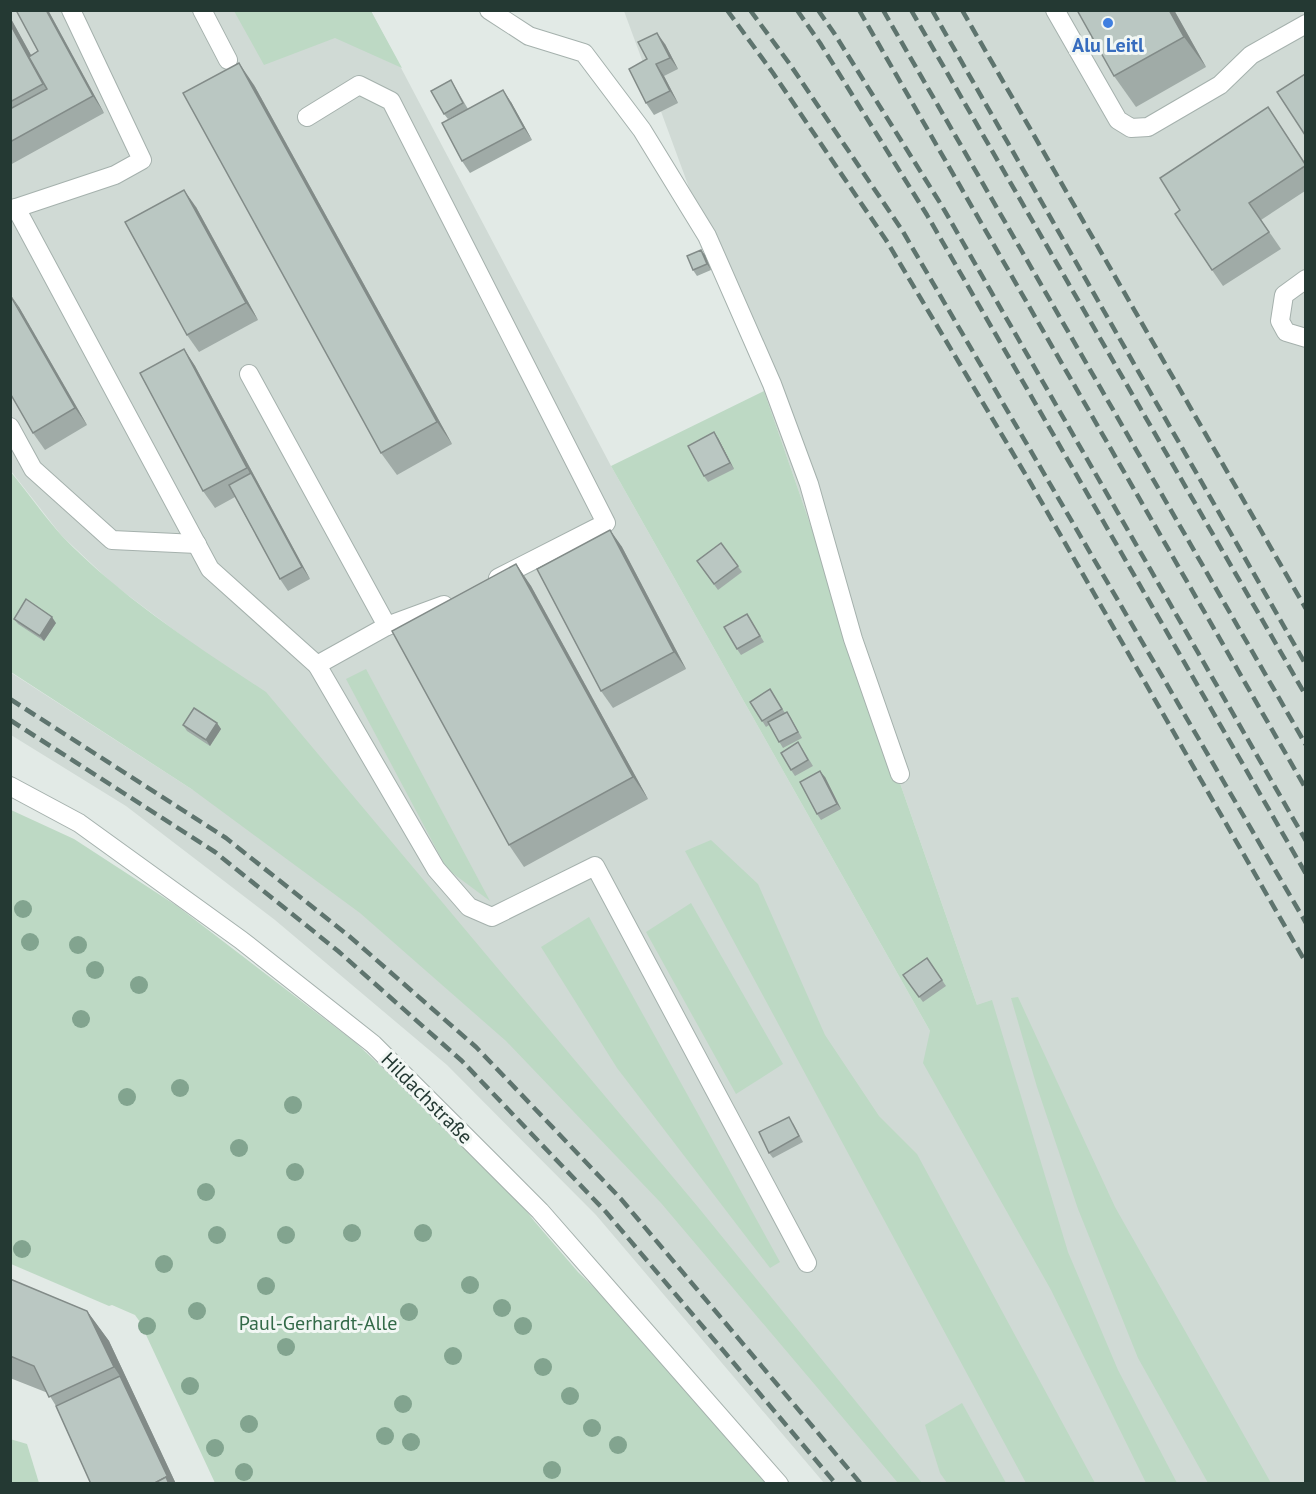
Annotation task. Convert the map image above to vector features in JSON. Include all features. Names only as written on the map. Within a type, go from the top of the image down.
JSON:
[{"type":"lane","points":[[71,10],[142,160],[115,175],[13,209],[210,569],[317,665],[436,869],[469,907],[492,917],[594,866],[807,1263]]},
{"type":"lane","points":[[202,10],[228,60]]},
{"type":"lane","points":[[489,10],[529,36],[584,53],[642,130],[707,236],[772,384],[808,484],[853,639],[900,774]]},
{"type":"lane","points":[[1054,10],[1118,120],[1131,128],[1148,127],[1220,85],[1251,55],[1305,24]]},
{"type":"lane","points":[[307,117],[359,85],[391,101],[606,523],[478,588]]},
{"type":"lane","points":[[1305,279],[1284,295],[1280,321],[1286,332],[1305,338]]},
{"type":"lane","points":[[249,374],[387,626]]},
{"type":"lane","points":[[10,427],[33,469],[112,540],[197,544]]},
{"type":"lane","points":[[317,665],[387,626],[435,610],[456,599]]},
{"type":"lane","name":"Hildachstraße","points":[[10,786],[79,823],[241,940],[373,1044],[540,1211],[780,1484]]},
{"type":"shaded area","points":[[11,11],[371,11],[611,466],[930,1031],[977,1005],[764,391],[624,11],[1305,11],[1305,1483],[824,1483],[596,1215],[447,1065],[275,920],[126,806],[11,735],[10,672],[193,790],[182,636],[113,584],[61,535],[11,471]]},
{"type":"green space","points":[[234,11],[371,11],[402,68],[335,38],[264,65]]},
{"type":"green space","points":[[764,391],[977,1005],[992,1000],[1068,1252],[1118,1370],[1177,1483],[1146,1483],[1051,1290],[923,1063],[930,1031],[611,466]]},
{"type":"green space","points":[[10,471],[62,536],[109,580],[160,620],[266,692],[698,1207],[922,1483],[898,1483],[661,1203],[506,1041],[360,913],[193,790],[11,672]]},
{"type":"green space","points":[[366,669],[490,901],[447,869],[346,679]]},
{"type":"green space","name":"Paul-Gerhardt-Alle","points":[[11,810],[74,839],[177,906],[356,1043],[502,1180],[578,1272],[614,1307],[770,1483],[215,1483],[135,1315],[11,1264]]},
{"type":"green space","points":[[711,840],[758,884],[825,1035],[879,1116],[917,1154],[1095,1483],[1026,1483],[685,851]]},
{"type":"green space","points":[[691,903],[783,1064],[736,1094],[646,932]]},
{"type":"green space","points":[[589,917],[780,1262],[770,1268],[617,1068],[541,947]]},
{"type":"green space","points":[[1018,997],[1115,1207],[1271,1483],[1208,1483],[1138,1358],[1078,1209],[1037,1087],[1011,998]]},
{"type":"green space","points":[[962,1403],[1006,1483],[947,1483],[940,1473],[925,1425]]},
{"type":"green space","points":[[10,1439],[27,1444],[39,1483],[11,1483]]},
{"type":"building","points":[[16,10],[46,10],[93,96],[10,142],[10,109],[47,89],[29,57],[38,51]]},
{"type":"building","points":[[1077,10],[1169,10],[1184,37],[1114,76]]},
{"type":"building","points":[[10,24],[43,84],[10,102]]},
{"type":"building","points":[[657,33],[670,58],[656,64],[670,91],[646,103],[629,69],[647,59],[638,42]]},
{"type":"building","points":[[239,63],[437,422],[381,453],[183,93]]},
{"type":"building","points":[[1305,74],[1305,135],[1277,92]]},
{"type":"building","points":[[451,80],[463,103],[444,114],[431,91]]},
{"type":"building","points":[[503,90],[524,128],[462,161],[442,123]]},
{"type":"building","points":[[1268,107],[1305,166],[1249,203],[1269,232],[1212,270],[1175,214],[1180,210],[1160,178]]},
{"type":"building","points":[[184,190],[246,303],[187,335],[125,222]]},
{"type":"building","points":[[701,250],[707,264],[693,270],[687,256]]},
{"type":"building","points":[[10,295],[75,408],[33,433],[10,393]]},
{"type":"building","points":[[184,349],[247,468],[203,491],[140,373]]},
{"type":"building","points":[[714,432],[730,463],[704,476],[688,446]]},
{"type":"building","points":[[251,473],[302,567],[280,579],[229,485]]},
{"type":"building","points":[[610,530],[674,652],[601,691],[537,569]]},
{"type":"building","points":[[721,543],[738,566],[714,584],[697,561]]},
{"type":"building","points":[[516,564],[633,777],[509,845],[392,631]]},
{"type":"building","points":[[26,599],[52,617],[40,636],[14,619]]},
{"type":"building","points":[[747,614],[760,636],[737,649],[724,627]]},
{"type":"building","points":[[770,689],[782,709],[762,721],[750,702]]},
{"type":"building","points":[[194,708],[217,723],[206,740],[183,725]]},
{"type":"building","points":[[787,712],[798,732],[779,742],[768,722]]},
{"type":"building","points":[[798,742],[808,760],[791,770],[781,753]]},
{"type":"building","points":[[820,771],[837,804],[817,814],[800,782]]},
{"type":"building","points":[[927,958],[942,980],[919,997],[903,975]]},
{"type":"building","points":[[789,1117],[799,1136],[769,1153],[759,1132]]},
{"type":"building","points":[[10,1279],[87,1311],[114,1367],[49,1397],[34,1366],[10,1356]]},
{"type":"building","points":[[120,1376],[171,1484],[166,1477],[153,1484],[91,1484],[56,1406]]},
{"type":"building","points":[[166,1477],[169,1484],[153,1484]]},
{"type":"railway","points":[[727,10],[773,73],[886,240],[1030,482],[1306,963]]},
{"type":"railway","points":[[750,10],[789,63],[902,230],[1306,923]]},
{"type":"railway","points":[[797,10],[927,215],[1306,874]]},
{"type":"railway","points":[[818,10],[942,206],[1306,841]]},
{"type":"railway","points":[[859,10],[1306,789]]},
{"type":"railway","points":[[883,10],[1306,745]]},
{"type":"railway","points":[[911,10],[1306,696]]},
{"type":"railway","points":[[932,10],[1306,665]]},
{"type":"railway","points":[[962,10],[1306,609]]},
{"type":"railway","points":[[10,699],[226,838],[349,936],[476,1047],[621,1199],[861,1484]]},
{"type":"railway","points":[[10,720],[215,852],[338,951],[462,1061],[606,1212],[836,1484]]},
{"type":"place","name":"Alu Leitl","points":[[1108,23]]}]
